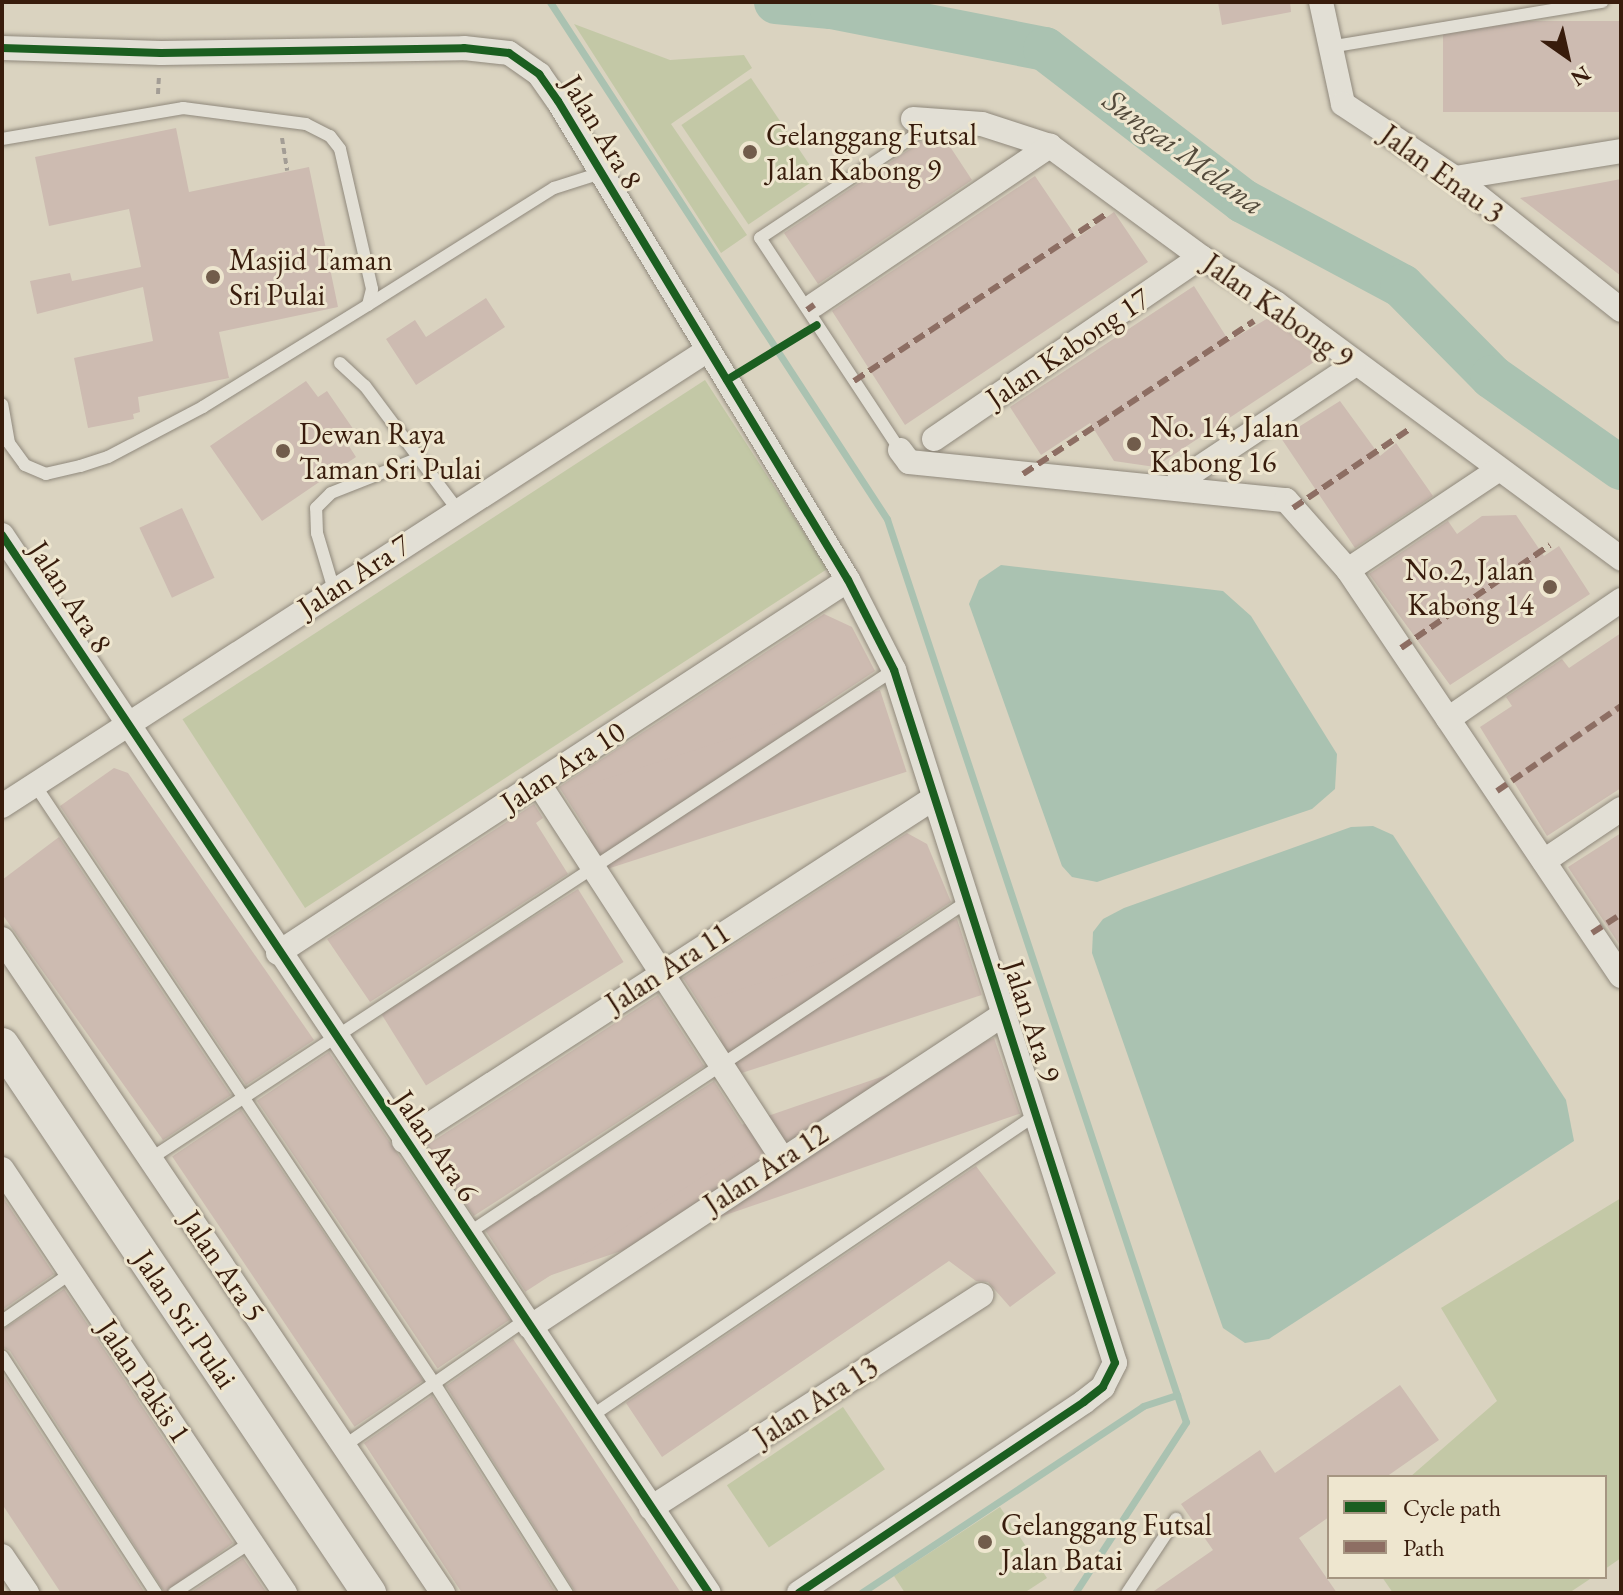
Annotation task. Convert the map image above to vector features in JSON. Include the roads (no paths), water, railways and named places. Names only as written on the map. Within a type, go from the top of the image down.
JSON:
[{"type":"street","name":"Jalan Enau 3","points":[[1321,2],[1343,104],[1455,178],[1615,300]]},
{"type":"street","name":"Jalan Ara 8","points":[[2,48],[161,53],[464,48],[509,53],[539,74],[708,350]]},
{"type":"street","name":"Jalan Kabong 9","points":[[913,119],[940,118],[1019,133],[1050,146],[1201,257],[1277,304],[1354,365],[1621,559]]},
{"type":"street","points":[[814,305],[1050,146]]},
{"type":"street","points":[[1455,178],[1621,151]]},
{"type":"street","name":"Jalan Kabong 17","points":[[934,439],[1201,257]]},
{"type":"street","name":"Jalan Ara 7","points":[[2,806],[457,509],[708,350]]},
{"type":"street","name":"Jalan Ara 9","points":[[708,350],[848,580],[894,670],[1111,1347],[1113,1374],[1084,1402],[810,1590]]},
{"type":"street","points":[[1178,482],[1354,365]]},
{"type":"street","points":[[900,450],[909,462],[1286,500],[1348,570],[1621,976]]},
{"type":"street","points":[[1348,570],[1498,470]]},
{"type":"street","name":"Jalan Ara 8","points":[[2,535],[125,726]]},
{"type":"street","name":"Jalan Ara 10","points":[[278,953],[848,580]]},
{"type":"street","points":[[1448,719],[1621,600]]},
{"type":"street","name":"Jalan Ara 6","points":[[125,726],[709,1593]]},
{"type":"street","points":[[539,784],[782,1158]]},
{"type":"street","name":"Jalan Ara 11","points":[[404,1141],[934,798]]},
{"type":"street","points":[[1544,861],[1621,809]]},
{"type":"street","name":"Jalan Ara 5","points":[[2,939],[443,1593]]},
{"type":"street","name":"Jalan Ara 12","points":[[527,1323],[1004,1014]]},
{"type":"street","name":"Jalan Sri Pulai","points":[[2,1045],[369,1593]]},
{"type":"street","name":"Jalan Pakis 1","points":[[2,1169],[285,1593]]},
{"type":"street","name":"Jalan Ara 13","points":[[651,1508],[981,1295]]},
{"type":"street","points":[[2,1557],[27,1593]]},
{"type":"lane","points":[[1329,47],[1602,2]]},
{"type":"lane","points":[[2,139],[183,108],[279,117],[330,136],[340,149],[372,289],[368,305]]},
{"type":"lane","points":[[900,450],[760,238],[940,118]]},
{"type":"lane","points":[[2,405],[9,443],[25,465],[46,474],[108,457],[203,407],[554,188],[598,174]]},
{"type":"lane","points":[[340,363],[365,386],[457,509]]},
{"type":"lane","points":[[334,590],[317,533],[316,508],[331,493],[417,459]]},
{"type":"lane","points":[[150,1159],[894,670]]},
{"type":"lane","points":[[35,785],[434,1383],[567,1593]]},
{"type":"lane","points":[[467,1234],[968,901]]},
{"type":"lane","points":[[590,1417],[1037,1114]]},
{"type":"lane","points":[[2,1321],[71,1273]]},
{"type":"lane","points":[[344,1446],[527,1323]]},
{"type":"lane","points":[[2,1356],[156,1593]]},
{"type":"lane","points":[[1127,1593],[1176,1519]]},
{"type":"lane","points":[[174,1593],[251,1542]]},
{"type":"waterway","points":[[550,2],[887,519],[1186,1422],[1075,1593]]},
{"type":"waterway","name":"Sungai Melana","points":[[776,2],[831,7],[1045,49],[1243,201],[1402,286],[1492,377],[1621,468]]},
{"type":"waterway","points":[[861,1593],[1143,1406],[1177,1395]]},
{"type":"place","name":"Gelanggang Futsal Jalan Kabong 9","points":[[750,152]]},
{"type":"place","name":"Masjid Taman Sri Pulai","points":[[213,277]]},
{"type":"place","name":"No. 14, Jalan Kabong 16","points":[[1134,444]]},
{"type":"place","name":"Dewan Raya Taman Sri Pulai","points":[[283,451]]},
{"type":"place","name":"No.2, Jalan Kabong 14","points":[[1550,587]]},
{"type":"place","name":"Gelanggang Futsal Jalan Batai","points":[[985,1542]]}]
